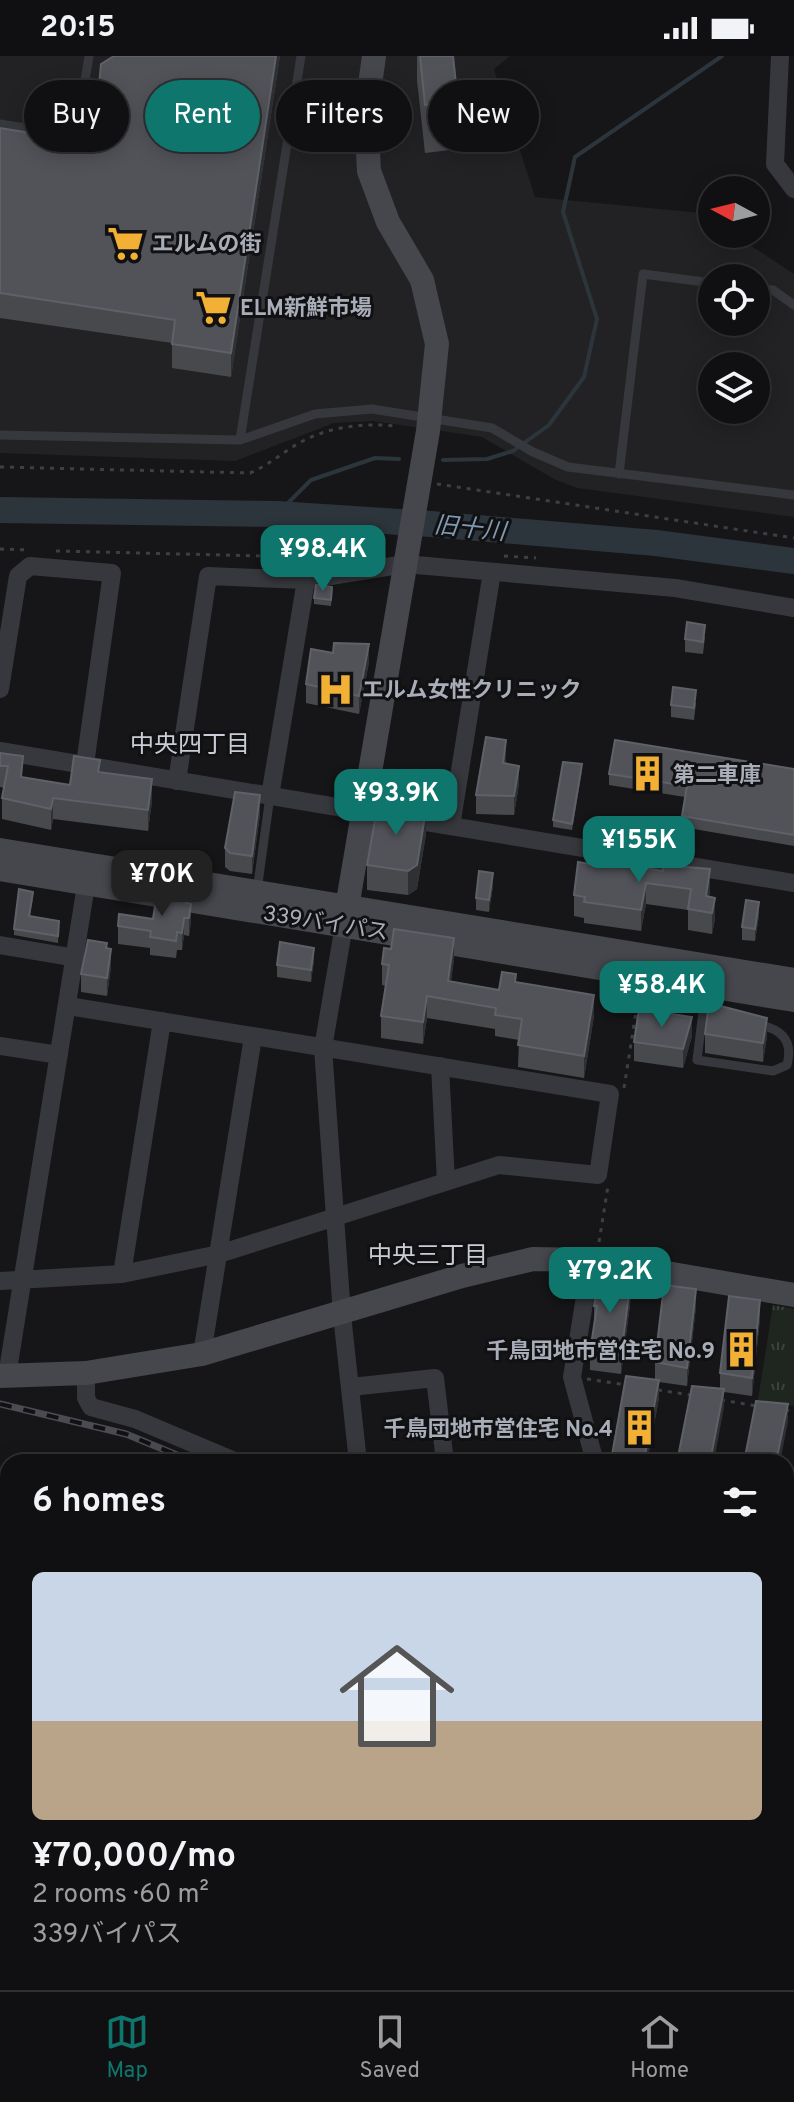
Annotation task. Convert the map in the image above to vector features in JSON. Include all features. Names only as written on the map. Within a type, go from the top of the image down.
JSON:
[{"type":"street","points":[[357,1454],[342,1315],[323,1048],[406,559],[437,344],[422,280],[376,196],[366,150],[374,56]]},
{"type":"street","points":[[780,56],[785,112],[775,164],[794,189]]},
{"type":"street","points":[[177,781],[208,576],[310,576],[406,559],[492,572],[675,588],[794,608]]},
{"type":"street","points":[[0,689],[18,576],[30,566],[112,573],[85,764]]},
{"type":"street","points":[[451,826],[492,572]]},
{"type":"street","points":[[270,796],[310,576]]},
{"type":"street","points":[[0,751],[794,883]]},
{"type":"street","points":[[0,850],[88,874],[257,891],[346,915],[794,980]]},
{"type":"street","name":"339バイパス","points":[[0,869],[88,874],[346,915],[794,1000]]},
{"type":"street","points":[[88,874],[4,1376],[86,1373],[202,1354],[533,1259],[591,1260],[794,1295]]},
{"type":"street","points":[[0,945],[76,958]]},
{"type":"street","points":[[0,1281],[122,1274],[219,1254],[499,1165],[598,1175],[610,1094],[68,1006]]},
{"type":"street","points":[[122,1274],[162,1021]]},
{"type":"street","points":[[202,1354],[253,1037]]},
{"type":"street","points":[[0,1046],[59,1055]]},
{"type":"street","points":[[440,1066],[446,1182]]},
{"type":"street","points":[[591,1260],[572,1377],[593,1454]]},
{"type":"street","points":[[86,1373],[86,1398],[91,1407],[135,1419],[218,1454]]},
{"type":"street","points":[[351,1387],[435,1378],[444,1454]]},
{"type":"street","points":[[794,1516],[794,1534]]},
{"type":"lane","points":[[85,80],[89,56]]},
{"type":"lane","points":[[240,440],[301,56]]},
{"type":"lane","points":[[0,124],[24,128]]},
{"type":"lane","points":[[619,474],[643,274],[698,281]]},
{"type":"lane","points":[[770,290],[794,305]]},
{"type":"lane","points":[[0,435],[240,440],[315,414],[349,409],[423,425],[492,428],[568,467],[794,495]]},
{"type":"lane","points":[[257,891],[270,796]]},
{"type":"lane","points":[[706,985],[697,1060],[773,1071],[787,1065],[792,1055],[791,1042],[785,1033],[772,1027],[747,1023]]},
{"type":"path","points":[[0,467],[250,473],[273,464],[299,444],[346,425],[423,425]]},
{"type":"path","points":[[431,483],[794,538]]},
{"type":"path","points":[[0,549],[40,550]]},
{"type":"path","points":[[55,551],[306,557],[310,576]]},
{"type":"path","points":[[583,1378],[628,1385]]},
{"type":"path","points":[[643,1388],[704,1397]]},
{"type":"path","points":[[719,1400],[764,1407]]},
{"type":"path","points":[[779,1409],[794,1411]]},
{"type":"shaded area","name":"エルムの街","points":[[0,56],[510,56],[494,69],[498,80],[428,80],[428,152],[521,152],[535,197],[698,213],[698,248],[754,248],[794,274],[794,517],[577,488],[554,479],[482,437],[373,421],[334,423],[235,461],[0,453]]},
{"type":"green space","points":[[773,1305],[794,1309],[794,1406],[758,1400]]},
{"type":"building","name":"エルムの街","points":[[114,56],[276,56],[231,353],[172,344],[175,320],[0,293],[0,128],[24,132],[24,152],[129,152],[129,80],[100,80],[101,64]]},
{"type":"building","points":[[420,56],[453,56],[456,80],[428,80],[428,105],[425,105]]},
{"type":"building","points":[[316,585],[332,587],[331,600],[314,598]]},
{"type":"building","points":[[687,622],[705,625],[703,642],[685,639]]},
{"type":"building","points":[[334,643],[369,644],[359,696],[306,684],[311,649],[333,653]]},
{"type":"building","points":[[673,687],[696,690],[694,708],[671,705]]},
{"type":"building","points":[[486,737],[506,740],[503,763],[519,766],[514,796],[476,795]]},
{"type":"building","points":[[615,740],[794,769],[794,835],[682,816],[687,786],[609,774]]},
{"type":"building","points":[[0,753],[23,756],[21,777],[70,785],[74,756],[100,760],[98,772],[152,779],[148,810],[53,798],[51,809],[2,798],[8,766],[0,766]]},
{"type":"building","points":[[563,762],[582,764],[572,824],[553,820]]},
{"type":"building","points":[[235,792],[260,795],[252,856],[230,853],[225,848]]},
{"type":"building","points":[[378,802],[426,810],[417,865],[408,871],[367,865]]},
{"type":"building","points":[[591,859],[663,871],[663,865],[710,869],[706,896],[715,898],[712,913],[688,909],[691,889],[646,883],[641,910],[584,902],[585,897],[574,895],[578,862],[590,864]]},
{"type":"building","points":[[479,871],[493,873],[489,900],[476,898]]},
{"type":"building","points":[[19,889],[33,892],[29,916],[59,921],[58,936],[14,929]]},
{"type":"building","points":[[157,893],[187,898],[186,903],[191,904],[189,918],[184,918],[182,933],[177,932],[176,941],[150,937],[151,931],[118,926],[119,914],[153,919]]},
{"type":"building","points":[[746,900],[759,902],[755,929],[742,927]]},
{"type":"building","points":[[394,929],[454,938],[448,981],[499,990],[502,972],[516,974],[515,982],[594,995],[584,1056],[518,1045],[522,1019],[495,1015],[496,1008],[427,996],[423,1022],[381,1016],[389,965],[382,964],[384,948],[391,949]]},
{"type":"building","points":[[88,940],[107,943],[106,948],[111,949],[107,978],[81,974]]},
{"type":"building","points":[[280,942],[314,948],[311,970],[277,965]]},
{"type":"building","points":[[709,1003],[767,1018],[763,1043],[705,1034]]},
{"type":"building","points":[[639,1009],[692,1017],[683,1049],[634,1042]]},
{"type":"building","points":[[599,1274],[631,1278],[621,1356],[590,1352]]},
{"type":"building","points":[[664,1285],[696,1289],[687,1368],[655,1362]]},
{"type":"building","name":"千鳥団地市営住宅 No.9","points":[[729,1296],[760,1300],[752,1378],[720,1373]]},
{"type":"building","name":"千鳥団地市営住宅 No.4","points":[[626,1376],[659,1380],[645,1454],[612,1454]]},
{"type":"building","points":[[692,1386],[724,1389],[712,1454],[679,1454]]},
{"type":"building","points":[[756,1401],[788,1404],[778,1454],[746,1454]]},
{"type":"waterway","points":[[443,460],[487,459],[513,451],[549,425],[584,377],[597,319],[563,212],[575,157],[722,56]]},
{"type":"waterway","points":[[277,514],[311,480],[375,458],[399,459]]},
{"type":"waterway","name":"旧十川","points":[[0,510],[277,514],[656,543],[794,561]]},
{"type":"railway","points":[[0,1404],[126,1434],[175,1454]]},
{"type":"place","name":"エルムの街","points":[[126,243]]},
{"type":"place","name":"ELM新鮮市場","points":[[214,307]]},
{"type":"place","name":"エルム女性クリニック","points":[[336,689]]},
{"type":"place","name":"第二車庫","points":[[647,774]]},
{"type":"place","name":"千鳥団地市営住宅 No.9","points":[[741,1350]]},
{"type":"place","name":"千鳥団地市営住宅 No.4","points":[[639,1428]]},
{"type":"district","name":"中央四丁目","points":[[190,744]]},
{"type":"district","name":"中央三丁目","points":[[428,1255]]}]
